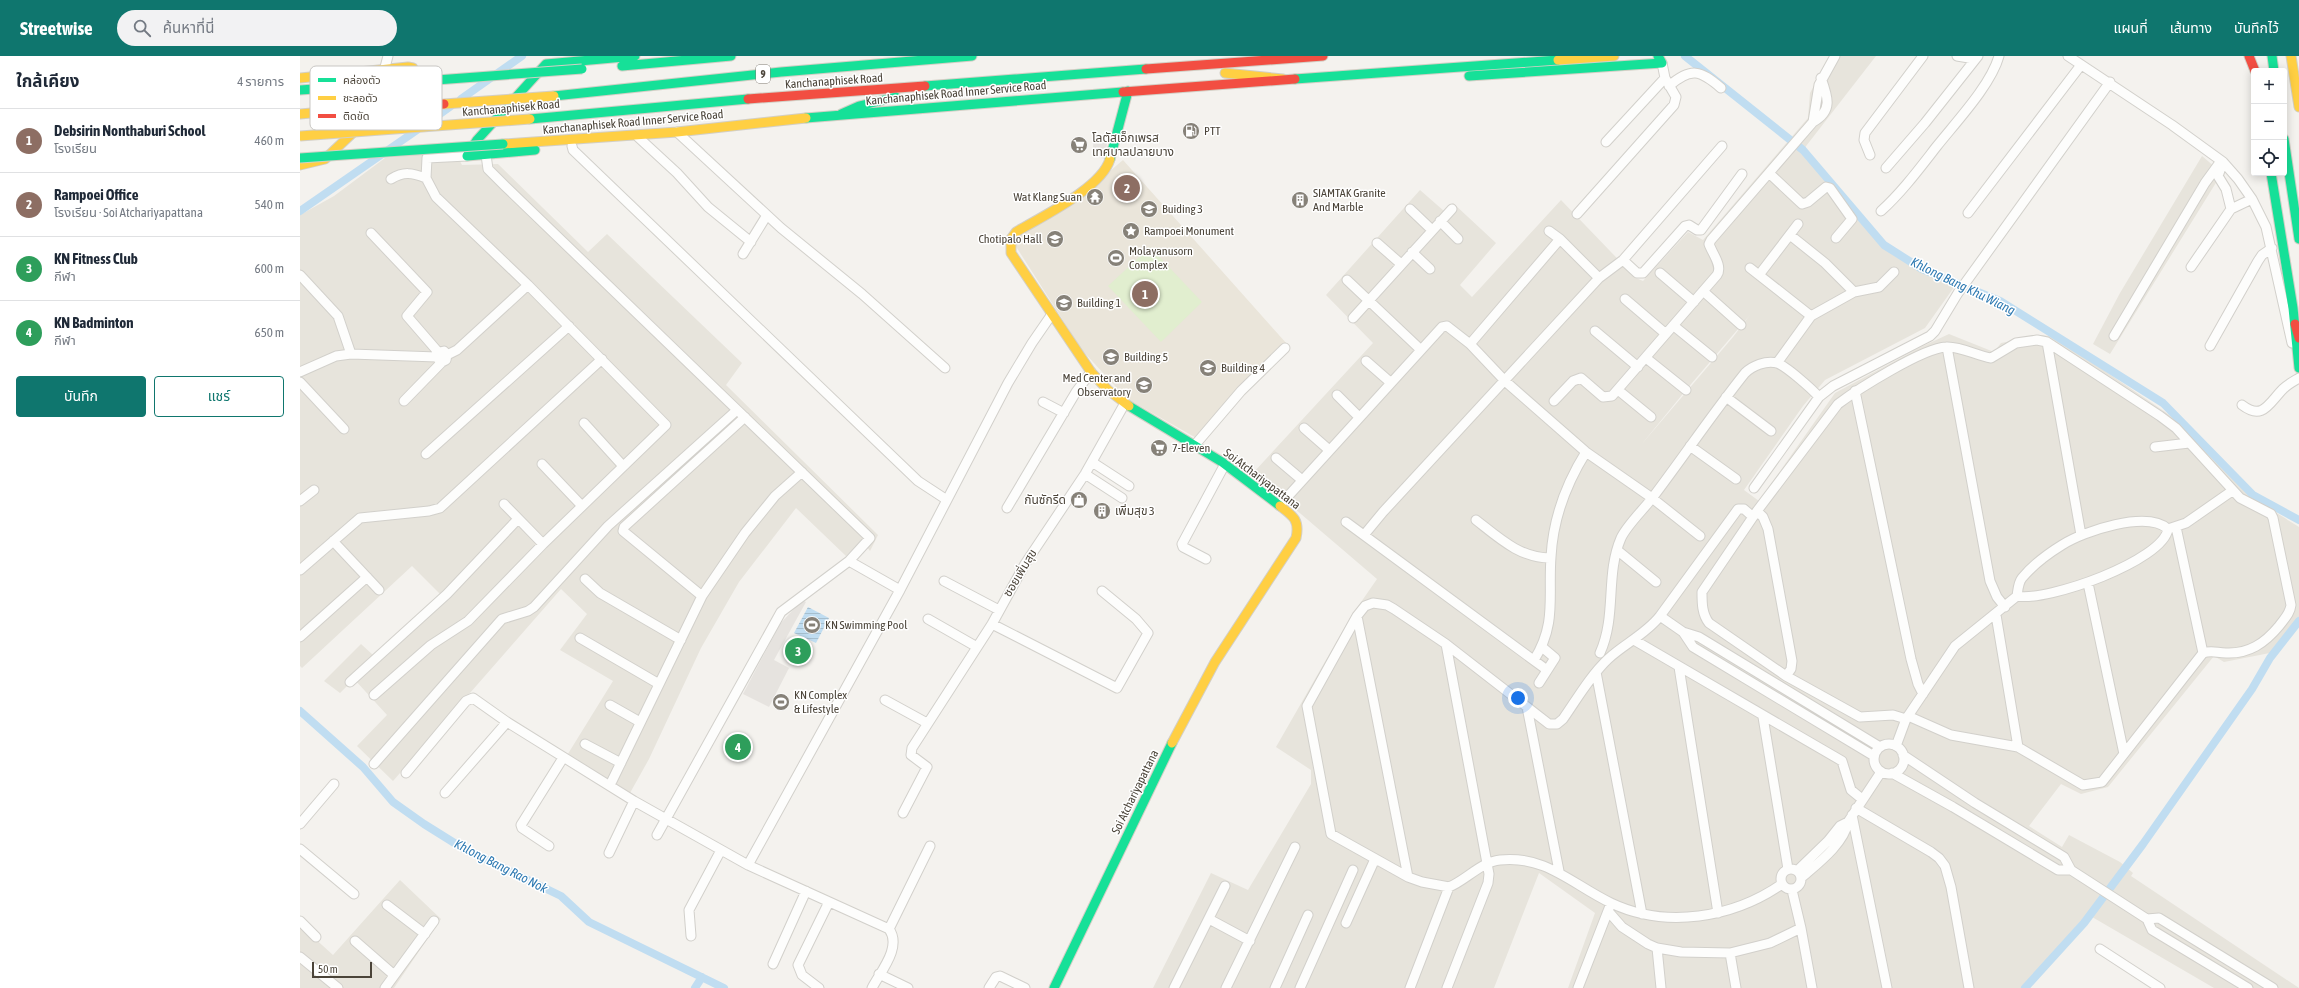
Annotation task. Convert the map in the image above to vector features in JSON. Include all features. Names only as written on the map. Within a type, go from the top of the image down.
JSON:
[{"type":"main road","points":[[467,156],[477,140],[546,64],[635,56]]},
{"type":"main road","points":[[442,80],[730,56]]},
{"type":"main road","points":[[900,56],[922,60]]},
{"type":"main road","name":"Kanchanaphisek Road","points":[[442,104],[554,96],[972,56]]},
{"type":"main road","name":"Kanchanaphisek Road","points":[[442,126],[746,99],[1323,56]]},
{"type":"main road","name":"Kanchanaphisek Road Inner Service Road","points":[[300,158],[677,132],[841,114],[1283,79],[1445,69],[1614,56]]},
{"type":"main road","points":[[2249,56],[2254,68]]},
{"type":"main road","points":[[2255,68],[2258,56]]},
{"type":"main road","points":[[2272,56],[2274,68]]},
{"type":"main road","points":[[2291,56],[2299,107]]},
{"type":"main road","points":[[1445,69],[1470,76],[1660,60]]},
{"type":"main road","points":[[1151,70],[1180,74],[1241,73],[1283,79]]},
{"type":"main road","points":[[300,78],[310,77]]},
{"type":"main road","points":[[841,114],[859,106],[943,85]]},
{"type":"main road","points":[[300,90],[310,89]]},
{"type":"main road","name":"Soi Atchariyapattana","points":[[1054,988],[1168,751],[1216,662],[1296,538],[1298,522],[1280,505],[1225,464],[1125,403],[1091,372],[1011,253],[1011,239],[1016,232],[1087,186],[1104,173],[1128,91]]},
{"type":"main road","name":"Kanchanaphisek Road","points":[[300,114],[310,113]]},
{"type":"main road","points":[[300,165],[325,159],[356,130]]},
{"type":"main road","name":"Kanchanaphisek Road","points":[[300,136],[381,130]]},
{"type":"main road","points":[[467,156],[572,146],[658,133]]},
{"type":"main road","points":[[2284,140],[2299,239]]},
{"type":"main road","points":[[2271,176],[2295,324],[2299,368]]},
{"type":"main road","points":[[2295,324],[2299,338]]},
{"type":"street","points":[[385,66],[388,56]]},
{"type":"street","points":[[1554,401],[1573,381],[1579,378],[1582,378],[1603,397],[1612,396],[1703,291],[1719,271],[1709,244],[1711,240],[1789,149],[1810,126],[1823,116],[1828,106],[1822,78],[1835,56]]},
{"type":"street","points":[[1870,155],[1864,140],[1865,133],[1923,56]]},
{"type":"street","points":[[1957,56],[1976,57]]},
{"type":"street","points":[[1881,211],[1901,192],[1992,75],[1999,56]]},
{"type":"street","points":[[2068,56],[2110,82],[2222,162],[2252,199],[2266,227],[2272,248],[2287,324],[2299,368]]},
{"type":"street","points":[[1886,168],[1925,123],[1976,57]]},
{"type":"street","points":[[1577,214],[1672,109],[1676,97],[1665,78],[1660,60]]},
{"type":"street","points":[[1968,213],[2081,65]]},
{"type":"street","points":[[1670,86],[1685,75],[1698,73],[1704,75],[1721,88]]},
{"type":"street","points":[[1606,142],[1665,78]]},
{"type":"street","points":[[1754,488],[1819,397],[1833,386],[1930,336],[1935,331],[1974,270],[2110,82]]},
{"type":"street","points":[[677,132],[768,215],[862,294],[945,368]]},
{"type":"street","points":[[638,137],[677,172],[708,207],[751,242]]},
{"type":"street","points":[[572,146],[579,156],[918,481],[947,500]]},
{"type":"street","points":[[1364,535],[1383,512],[1599,278],[1623,260],[1722,146]]},
{"type":"street","points":[[486,155],[488,169],[505,186],[870,538],[849,561],[781,612],[656,836]]},
{"type":"street","points":[[374,695],[431,645],[468,621],[542,544],[666,425],[528,285],[436,197],[426,178],[427,158],[467,156]]},
{"type":"street","points":[[2222,162],[2218,176],[2226,189],[2231,209]]},
{"type":"street","points":[[2114,336],[2205,183],[2222,162]]},
{"type":"street","points":[[391,179],[401,173],[412,172],[426,178]]},
{"type":"street","points":[[1769,173],[1802,204],[1808,202],[1826,187],[1830,188],[1852,219],[1836,238]]},
{"type":"street","points":[[1623,260],[1637,273],[1643,274],[1685,226],[1690,225],[1698,230],[1701,230],[1742,174]]},
{"type":"street","points":[[2191,267],[2231,209],[2252,199]]},
{"type":"street","points":[[1410,209],[1432,230]]},
{"type":"street","points":[[1353,318],[1452,209]]},
{"type":"street","points":[[743,254],[768,215]]},
{"type":"street","points":[[1440,221],[1458,239]]},
{"type":"street","points":[[1759,275],[1798,224]]},
{"type":"street","points":[[1549,231],[1560,239],[1599,278]]},
{"type":"street","points":[[371,233],[428,292],[407,316],[441,356]]},
{"type":"street","points":[[1790,234],[1825,263],[1854,292]]},
{"type":"street","points":[[1470,344],[1560,239]]},
{"type":"street","points":[[1377,243],[1401,264]]},
{"type":"street","points":[[2210,346],[2258,261],[2262,255],[2272,248]]},
{"type":"street","points":[[1412,252],[1430,270]]},
{"type":"street","points":[[1750,268],[1811,316]]},
{"type":"street","points":[[1777,363],[1811,316],[1854,292],[1879,287],[1894,272]]},
{"type":"street","points":[[1660,273],[1694,302]]},
{"type":"street","points":[[300,275],[338,316],[350,354]]},
{"type":"street","points":[[1347,280],[1421,350]]},
{"type":"street","points":[[300,372],[336,356],[350,354],[441,356],[457,350],[528,285]]},
{"type":"street","points":[[1703,291],[1741,325]]},
{"type":"street","points":[[1625,299],[1666,334]]},
{"type":"street","points":[[748,865],[900,590],[1008,383],[1032,343],[1052,314]]},
{"type":"street","points":[[426,454],[569,326]]},
{"type":"street","points":[[1280,505],[1390,382],[1442,327],[1447,326],[1470,344],[1505,381],[1586,452],[1652,498],[1700,536]]},
{"type":"street","points":[[1674,326],[1712,357]]},
{"type":"street","points":[[1595,331],[1638,367]]},
{"type":"street","points":[[2037,340],[2047,342],[2160,416],[2189,443],[2232,491],[2240,498],[2271,514],[2290,610],[2270,638],[2260,646],[2229,653],[2210,651],[2202,653],[2102,782],[2083,784],[2018,746],[1951,735],[1907,718],[1893,715],[1860,717],[1786,676],[1709,623],[1705,618],[1702,602],[1702,592],[1755,514],[1838,404],[1855,391],[1930,350],[1947,347],[1992,358],[2016,343],[2037,340]]},
{"type":"street","points":[[2047,342],[2082,535]]},
{"type":"street","points":[[1947,347],[1990,581],[1995,594],[2005,607]]},
{"type":"street","points":[[1194,446],[1241,391],[1285,348]]},
{"type":"street","points":[[404,401],[441,356]]},
{"type":"street","points":[[1646,358],[1686,390]]},
{"type":"street","points":[[300,570],[360,518],[429,511],[440,508],[602,359]]},
{"type":"street","points":[[1366,360],[1390,382]]},
{"type":"street","points":[[1600,653],[1606,640],[1612,610],[1611,584],[1617,550],[1622,536],[1652,498],[1726,397],[1751,367],[1762,364],[1777,363],[1802,381],[1819,397]]},
{"type":"street","points":[[1007,508],[1064,413],[1091,372]]},
{"type":"street","points":[[2242,405],[2250,411],[2260,411],[2276,399],[2288,385],[2299,378]]},
{"type":"street","points":[[300,382],[344,429]]},
{"type":"street","points":[[1618,390],[1651,417]]},
{"type":"street","points":[[1855,391],[1911,659],[1918,684],[1923,694]]},
{"type":"street","points":[[1337,395],[1359,417]]},
{"type":"street","points":[[1726,397],[1771,431]]},
{"type":"street","points":[[1043,402],[1064,413]]},
{"type":"street","name":"ซอยเพิ่มสุข","points":[[903,813],[926,770],[926,765],[911,754],[915,742],[992,624],[1025,564],[1085,474],[1125,403]]},
{"type":"street","points":[[374,764],[502,619],[534,607],[608,526],[737,410]]},
{"type":"street","points":[[702,596],[623,531],[624,527],[745,417]]},
{"type":"street","points":[[584,423],[623,466]]},
{"type":"street","points":[[1304,428],[1328,450]]},
{"type":"street","points":[[2155,447],[2189,443]]},
{"type":"street","points":[[1690,446],[1736,479]]},
{"type":"street","points":[[1534,660],[1542,647],[1551,613],[1548,558],[1561,504],[1571,475],[1586,452]]},
{"type":"street","points":[[1276,458],[1302,480]]},
{"type":"street","points":[[1092,462],[1129,486]]},
{"type":"street","points":[[542,464],[582,506]]},
{"type":"street","points":[[1206,559],[1184,547],[1182,544],[1225,464]]},
{"type":"street","points":[[612,781],[702,596],[745,533],[775,496],[802,472]]},
{"type":"street","points":[[1085,474],[1122,498]]},
{"type":"street","points":[[300,501],[314,490]]},
{"type":"street","points":[[1896,746],[1907,718],[1955,646],[1996,615],[2017,596],[2022,579],[2056,549],[2082,535],[2118,524],[2138,521],[2157,523],[2172,528],[2186,524],[2232,491]]},
{"type":"street","points":[[504,504],[542,544]]},
{"type":"street","points":[[1449,887],[1422,882],[1408,877],[1375,860],[1332,834],[1308,713],[1310,700],[1357,616],[1365,606],[1373,603],[1387,605],[1446,644],[1549,724],[1556,724],[1563,719],[1596,672],[1608,659],[1654,625],[1738,509],[1744,509],[1763,517],[1768,529],[1792,661],[1791,669],[1786,676]]},
{"type":"street","points":[[350,682],[447,594],[518,520]]},
{"type":"street","points":[[1476,520],[1509,545],[1534,557],[1548,558]]},
{"type":"street","points":[[1346,522],[1548,670]]},
{"type":"street","points":[[2017,596],[2032,596],[2088,583],[2122,568],[2161,543],[2172,528]]},
{"type":"street","points":[[2172,528],[2202,653]]},
{"type":"street","points":[[333,541],[379,590]]},
{"type":"street","points":[[1617,550],[1656,582]]},
{"type":"street","points":[[849,561],[900,590]]},
{"type":"street","points":[[300,637],[367,577]]},
{"type":"street","points":[[585,579],[600,593],[681,640]]},
{"type":"street","points":[[944,581],[999,610]]},
{"type":"street","points":[[2088,583],[2124,754]]},
{"type":"street","points":[[992,624],[1117,688],[1148,633],[1136,619],[1102,591]]},
{"type":"street","points":[[1996,615],[2018,746]]},
{"type":"street","points":[[1357,616],[1408,877]]},
{"type":"street","points":[[1660,616],[1683,632],[1699,637],[1880,747]]},
{"type":"street","points":[[928,619],[977,647]]},
{"type":"street","points":[[1683,632],[1693,647],[1874,756]]},
{"type":"street","points":[[580,638],[659,684]]},
{"type":"street","points":[[1634,640],[1763,717],[1842,761],[1852,790],[1862,799]]},
{"type":"street","points":[[1446,644],[1488,863],[1488,883],[1447,988]]},
{"type":"street","points":[[1539,683],[1554,658],[1542,647]]},
{"type":"street","points":[[1679,667],[1718,913]]},
{"type":"street","points":[[1596,672],[1642,914]]},
{"type":"street","points":[[1780,700],[1786,690]]},
{"type":"street","points":[[406,773],[470,698],[473,698],[506,722],[563,758],[665,819],[748,865],[889,928],[894,935],[894,945],[872,988]]},
{"type":"street","points":[[884,700],[927,723]]},
{"type":"street","points":[[610,705],[640,722]]},
{"type":"street","points":[[1527,707],[1559,872]]},
{"type":"street","points":[[1763,717],[1799,886],[1792,890]]},
{"type":"street","points":[[445,793],[506,722]]},
{"type":"street","points":[[585,744],[621,763]]},
{"type":"street","points":[[2071,870],[2058,870],[2013,846],[1953,807],[1892,774],[1881,772],[1874,762],[1874,756],[1880,747],[1885,744],[1896,746],[1903,755],[2064,857],[2071,870],[2147,919],[2152,930],[2248,988]]},
{"type":"street","points":[[1892,774],[1901,767],[1903,755]]},
{"type":"street","points":[[549,846],[522,828],[521,825],[563,758]]},
{"type":"street","points":[[1782,884],[1781,876],[1796,873],[1852,815],[1881,772]]},
{"type":"street","points":[[300,824],[334,784]]},
{"type":"street","points":[[1953,807],[1962,793]]},
{"type":"street","points":[[608,853],[634,801]]},
{"type":"street","points":[[1852,815],[1887,988]]},
{"type":"street","points":[[1852,815],[1930,852],[1939,858],[1945,866],[1951,887],[1969,988]]},
{"type":"street","points":[[2013,846],[2022,831]]},
{"type":"street","points":[[889,928],[930,846]]},
{"type":"street","points":[[1226,988],[1296,847]]},
{"type":"street","points":[[300,849],[354,894]]},
{"type":"street","points":[[691,936],[689,910],[721,850]]},
{"type":"street","points":[[1346,923],[1375,860]]},
{"type":"street","points":[[1410,988],[1449,887],[1488,863],[1498,860],[1523,860],[1559,872],[1610,907],[1642,914],[1682,918],[1718,913],[1766,895],[1782,884]]},
{"type":"street","points":[[1300,988],[1353,870]]},
{"type":"street","points":[[1782,884],[1792,890],[1801,928],[1812,988]]},
{"type":"street","points":[[1174,988],[1225,886]]},
{"type":"street","points":[[773,964],[806,891]]},
{"type":"street","points":[[819,988],[802,975],[798,965],[827,906],[827,901]]},
{"type":"street","points":[[387,904],[425,934]]},
{"type":"street","points":[[1610,907],[1622,927],[1656,948],[1681,952],[1730,953],[1770,943],[1801,928]]},
{"type":"street","points":[[1581,986],[1610,907]]},
{"type":"street","points":[[1275,988],[1308,915]]},
{"type":"street","points":[[2147,919],[2159,918],[2273,988]]},
{"type":"street","points":[[1209,919],[1250,940]]},
{"type":"street","points":[[300,921],[316,937]]},
{"type":"street","points":[[385,988],[434,921]]},
{"type":"street","points":[[355,941],[394,975]]},
{"type":"street","points":[[1656,948],[1661,988]]},
{"type":"street","points":[[2100,949],[2160,988]]},
{"type":"street","points":[[1730,953],[1736,988]]},
{"type":"street","points":[[2209,964],[2216,953]]},
{"type":"street","points":[[300,956],[338,988]]},
{"type":"street","points":[[879,974],[908,988]]},
{"type":"street","points":[[989,988],[996,977],[1000,976],[1025,988]]},
{"type":"shaded area","points":[[1830,56],[1876,56],[1803,150],[1884,245],[1901,258],[1957,283],[1925,328],[1825,380],[1803,406],[1744,490],[1759,501],[1835,393],[1921,347],[1949,334],[1994,352],[2001,343],[2042,335],[2055,337],[2171,416],[2251,497],[2299,527],[2299,618],[2280,651],[2224,662],[2214,656],[2108,787],[2081,794],[2061,784],[2029,826],[2062,847],[2069,835],[2120,862],[2133,873],[2131,876],[2299,988],[2214,988],[2087,914],[2022,988],[1568,988],[1595,913],[1539,873],[1494,988],[1153,988],[1211,873],[1248,890],[1311,784],[1311,770],[1276,747],[1350,618],[1377,579],[1253,473],[1373,343],[1326,295],[1420,190],[1444,211],[1453,203],[1496,243],[1460,285],[1472,297],[1561,200],[1636,278],[1643,281],[1688,232],[1703,240],[1808,118],[1810,93]],"holes":[[[1750,315],[1733,337],[1641,445]]]},
{"type":"shaded area","points":[[1094,139],[1107,143],[1105,159],[1092,155]]},
{"type":"shaded area","points":[[455,151],[462,165],[498,164],[588,252],[607,234],[742,363],[726,385],[878,535],[870,551],[862,540],[846,556],[796,508],[739,582],[701,648],[649,759],[630,793],[566,757],[613,681],[560,650],[587,614],[561,589],[393,781],[357,746],[387,715],[354,679],[340,693],[324,681],[361,644],[373,655],[440,594],[412,566],[302,668],[300,666],[300,215],[334,196],[385,158]]},
{"type":"shaded area","points":[[2202,156],[2222,173],[2110,354],[2093,344],[2120,293]]},
{"type":"shaded area","points":[[1123,160],[1287,344],[1198,439],[1126,398],[1082,350],[1015,245],[1017,237],[1103,177]]},
{"type":"shaded area","points":[[802,600],[806,602],[774,660],[789,668],[769,707],[743,694],[780,624]]},
{"type":"shaded area","points":[[400,880],[441,919],[394,988],[300,988],[300,925],[333,955]]},
{"type":"green space","points":[[1150,247],[1202,302],[1161,342],[1108,286]]},
{"type":"water","name":"KN Swimming Pool","points":[[808,607],[829,618],[816,643],[794,633]]},
{"type":"waterway","points":[[461,99],[522,56]]},
{"type":"waterway","name":"Khlong Bang Khu Wiang","points":[[1685,56],[1803,150],[1884,245],[1922,269],[2000,301],[2163,403],[2253,495],[2299,520]]},
{"type":"waterway","points":[[442,112],[451,106]]},
{"type":"waterway","points":[[300,211],[417,130]]},
{"type":"waterway","points":[[2025,988],[2084,923],[2143,844],[2252,689],[2270,658],[2299,621]]},
{"type":"waterway","name":"Khlong Bang Rao Nok","points":[[300,711],[363,767],[393,802],[424,824],[464,849],[561,896],[589,922],[724,988]]},
{"type":"waterway","points":[[695,988],[702,977]]},
{"type":"traffic: fast","points":[[535,150],[467,156],[477,140],[546,64],[635,56]]},
{"type":"traffic: fast","points":[[622,66],[731,56]]},
{"type":"traffic: fast","points":[[554,96],[781,72],[972,56]]},
{"type":"traffic: fast","points":[[1469,76],[1662,63],[1658,56]]},
{"type":"traffic: fast","points":[[2272,56],[2274,68]]},
{"type":"traffic: fast","points":[[1295,79],[1558,60]]},
{"type":"traffic: fast","points":[[442,80],[582,69]]},
{"type":"traffic: fast","points":[[925,86],[1146,69]]},
{"type":"traffic: fast","points":[[300,90],[310,89]]},
{"type":"traffic: fast","points":[[1110,159],[1128,91]]},
{"type":"traffic: fast","points":[[806,118],[1123,92]]},
{"type":"traffic: fast","points":[[841,114],[859,106],[896,97]]},
{"type":"traffic: fast","points":[[530,119],[748,99]]},
{"type":"traffic: fast","points":[[2284,140],[2299,239]]},
{"type":"traffic: fast","points":[[300,158],[503,144]]},
{"type":"traffic: fast","points":[[2271,176],[2293,308],[2299,368]]},
{"type":"traffic: fast","points":[[1129,406],[1222,462],[1280,506]]},
{"type":"traffic: fast","points":[[1054,988],[1172,743]]},
{"type":"traffic: slow","points":[[1558,60],[1614,56]]},
{"type":"traffic: slow","points":[[2291,56],[2299,107]]},
{"type":"traffic: slow","points":[[1225,73],[1283,79]]},
{"type":"traffic: slow","points":[[300,78],[310,77]]},
{"type":"traffic: slow","points":[[444,104],[554,96]]},
{"type":"traffic: slow","points":[[300,114],[310,113]]},
{"type":"traffic: slow","points":[[503,144],[677,132],[806,118]]},
{"type":"traffic: slow","points":[[442,126],[530,119]]},
{"type":"traffic: slow","points":[[300,165],[325,159],[356,130]]},
{"type":"traffic: slow","points":[[300,136],[381,130]]},
{"type":"traffic: slow","points":[[1110,159],[1105,170],[1083,191],[1055,210],[1016,232],[1011,239],[1011,253],[1091,372],[1108,390],[1129,406]]},
{"type":"traffic: slow","points":[[1172,743],[1215,662],[1296,538],[1296,523],[1292,516],[1280,506]]},
{"type":"traffic: jam","points":[[1146,69],[1323,56]]},
{"type":"traffic: jam","points":[[2249,56],[2254,68]]},
{"type":"traffic: jam","points":[[1123,92],[1295,79]]},
{"type":"traffic: jam","points":[[748,99],[925,86]]},
{"type":"traffic: jam","points":[[2295,324],[2299,338]]},
{"type":"place","name":"PTT","points":[[1191,131]]},
{"type":"place","name":"โลตัสเอ็กเพรส เทศบาลปลายบาง","points":[[1079,145]]},
{"type":"place","name":"Rampoei Office","points":[[1127,188]]},
{"type":"place","name":"Wat Klang Suan","points":[[1095,197]]},
{"type":"place","name":"SIAMTAK Granite And Marble","points":[[1300,200]]},
{"type":"place","name":"Buiding 3","points":[[1149,209]]},
{"type":"place","name":"Rampoei Monument","points":[[1131,231]]},
{"type":"place","name":"Chotipalo Hall","points":[[1055,239]]},
{"type":"place","name":"Molayanusorn Complex","points":[[1116,258]]},
{"type":"place","name":"Debsirin Nonthaburi School","points":[[1145,294]]},
{"type":"place","name":"Building 1","points":[[1064,303]]},
{"type":"place","name":"Building 5","points":[[1111,357]]},
{"type":"place","name":"Building 4","points":[[1208,368]]},
{"type":"place","name":"Med Center and Observatory","points":[[1144,385]]},
{"type":"place","name":"7-Eleven","points":[[1159,448]]},
{"type":"place","name":"กันซักรีด","points":[[1079,500]]},
{"type":"place","name":"เพิ่มสุข 3","points":[[1102,511]]},
{"type":"place","name":"KN Swimming Pool","points":[[812,625]]},
{"type":"place","name":"KN Fitness Club","points":[[798,651]]},
{"type":"place","name":"KN Complex & Lifestyle","points":[[781,702]]},
{"type":"place","name":"KN Badminton","points":[[738,747]]}]
